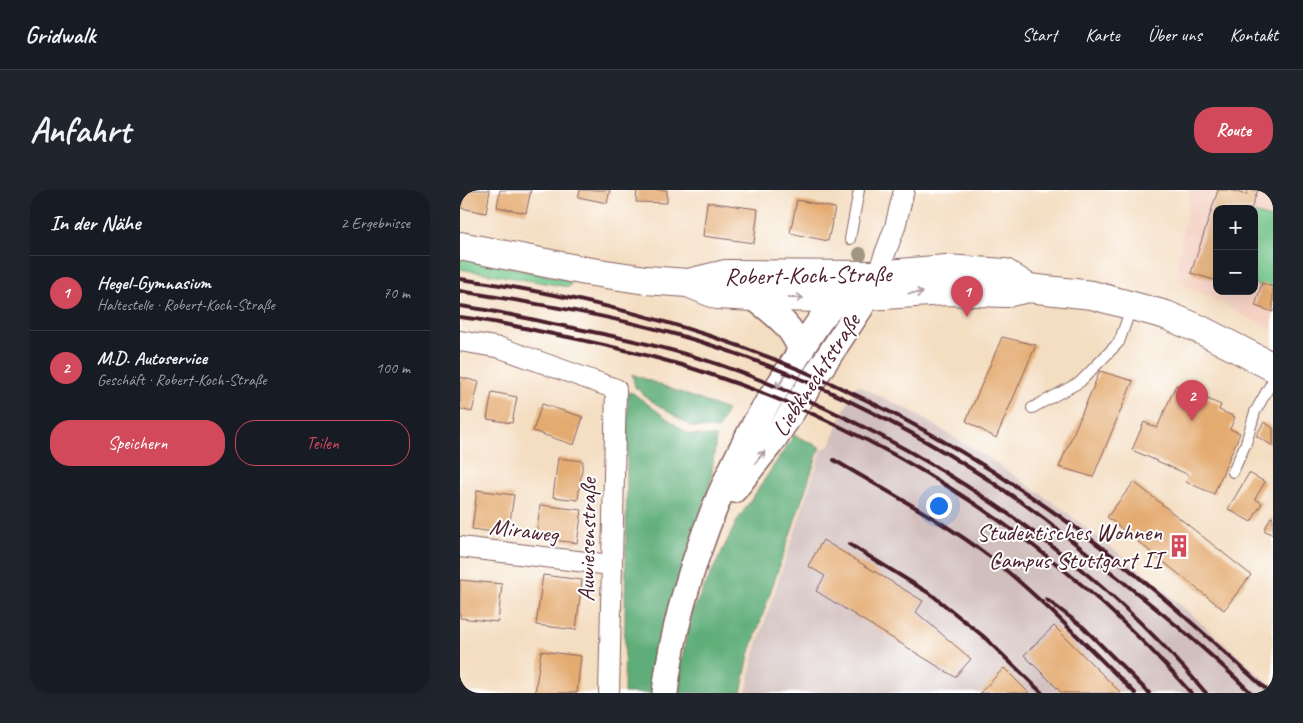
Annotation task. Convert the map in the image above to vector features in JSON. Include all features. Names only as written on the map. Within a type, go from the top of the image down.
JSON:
[{"type":"main road","points":[[460,246],[586,271],[646,280],[688,283]]},
{"type":"main road","name":"Robert-Koch-Straße","points":[[688,283],[725,274],[946,291],[1006,293],[1028,288],[1092,295],[1166,315],[1199,329],[1273,367]]},
{"type":"main road","name":"Robert-Koch-Straße","points":[[688,283],[717,295],[753,297],[838,298],[872,286]]},
{"type":"street","points":[[872,286],[895,227],[904,190]]},
{"type":"street","name":"Liebknechtstraße","points":[[708,523],[774,440],[872,286]]},
{"type":"street","points":[[753,297],[788,326],[795,336],[800,351]]},
{"type":"street","name":"Liebknechtstraße","points":[[666,693],[668,670],[685,597],[708,523],[752,427],[800,351],[838,298]]},
{"type":"street","name":"Auwiesenstraße","points":[[460,341],[501,348],[616,389],[609,693]]},
{"type":"street","name":"Miraweg","points":[[460,547],[611,566]]},
{"type":"lane","points":[[850,239],[859,190]]},
{"type":"lane","points":[[1032,408],[1080,382],[1119,342],[1132,305]]},
{"type":"lane","points":[[1234,472],[1246,443],[1255,412],[1273,380]]},
{"type":"shaded area","points":[[1190,190],[1273,190],[1273,330],[1186,285],[1175,275]]},
{"type":"shaded area","points":[[857,385],[913,412],[990,459],[1061,508],[1155,582],[1273,687],[1273,693],[746,693],[754,654],[822,449],[830,446],[841,416]]},
{"type":"green space","points":[[1258,214],[1273,219],[1273,291],[1258,285]]},
{"type":"green space","points":[[460,257],[572,281],[569,287],[460,269]]},
{"type":"green space","points":[[632,374],[727,410],[718,429],[692,427],[650,400],[635,387]]},
{"type":"green space","points":[[628,392],[633,393],[688,434],[716,437],[711,481],[658,661],[654,693],[624,693]]},
{"type":"green space","points":[[794,435],[820,447],[749,655],[741,693],[674,693],[692,612],[737,521]]},
{"type":"building","points":[[465,190],[490,190],[486,213],[461,208]]},
{"type":"building","points":[[500,190],[531,190],[526,213],[497,207]]},
{"type":"building","points":[[580,190],[610,190],[607,203],[578,197]]},
{"type":"building","points":[[637,190],[667,190],[667,203],[636,202]]},
{"type":"building","points":[[1218,190],[1230,190],[1246,195],[1248,190],[1258,190],[1252,205],[1213,205]]},
{"type":"building","points":[[797,200],[835,208],[828,241],[790,233]]},
{"type":"building","points":[[707,202],[758,209],[754,243],[703,236]]},
{"type":"building","points":[[1213,205],[1213,280],[1191,273]]},
{"type":"building","points":[[1262,283],[1273,287],[1273,312],[1255,306]]},
{"type":"building","points":[[1002,337],[1036,345],[996,438],[966,421]]},
{"type":"building","points":[[1100,371],[1133,381],[1093,477],[1059,467]]},
{"type":"building","points":[[460,377],[479,382],[472,412],[460,409]]},
{"type":"building","points":[[1176,385],[1221,405],[1219,410],[1235,417],[1230,429],[1240,433],[1214,494],[1186,482],[1189,475],[1132,450],[1144,422],[1157,428]]},
{"type":"building","points":[[492,392],[517,397],[512,423],[487,419]]},
{"type":"building","points":[[542,404],[583,417],[574,445],[533,431]]},
{"type":"building","points":[[1264,422],[1273,428],[1273,446],[1256,436]]},
{"type":"building","points":[[558,458],[583,461],[578,500],[553,497]]},
{"type":"building","points":[[1249,473],[1265,482],[1255,499],[1262,503],[1251,522],[1228,509]]},
{"type":"building","name":"Studentisches Wohnen Campus Stuttgart II","points":[[1134,482],[1251,575],[1224,610],[1107,517]]},
{"type":"building","points":[[477,490],[514,495],[508,534],[472,529]]},
{"type":"building","points":[[540,505],[582,510],[577,543],[536,538]]},
{"type":"building","points":[[1271,517],[1273,518],[1273,535],[1264,530]]},
{"type":"building","points":[[823,540],[923,601],[916,612],[971,659],[955,677],[816,591],[825,576],[808,566]]},
{"type":"building","points":[[543,575],[582,580],[576,630],[536,625]]},
{"type":"building","points":[[460,580],[502,584],[498,622],[460,618]]},
{"type":"building","points":[[1054,626],[1121,693],[1062,693],[1024,655]]},
{"type":"building","points":[[541,651],[581,656],[577,693],[535,693]]},
{"type":"building","points":[[1004,668],[1029,693],[980,693]]},
{"type":"railway","points":[[460,279],[541,292],[620,310],[696,332],[771,358],[843,389],[914,425],[983,465],[1052,511],[1109,553],[1270,693]]},
{"type":"railway","points":[[460,291],[597,315],[678,335],[775,368],[870,411],[962,463],[1046,520],[1186,633],[1251,693]]},
{"type":"railway","points":[[460,306],[600,333],[692,356],[737,371],[803,398],[868,429],[931,464],[992,503],[1051,545],[1106,591],[1158,641],[1206,693]]},
{"type":"railway","points":[[460,317],[568,337],[679,364],[782,401],[848,431],[912,465],[974,503],[1033,546],[1089,592],[1142,641],[1191,693]]},
{"type":"railway","points":[[834,460],[972,543],[1046,606],[1135,693]]},
{"type":"railway","points":[[849,544],[932,595],[983,636],[1042,693]]},
{"type":"railway","points":[[1046,599],[1083,627],[1149,693]]},
{"type":"place","name":"Hegel-Gymnasium","points":[[967,317]]},
{"type":"place","name":"M.D. Autoservice","points":[[1192,421]]},
{"type":"place","name":"Studentisches Wohnen Campus Stuttgart II","points":[[1179,546]]}]
